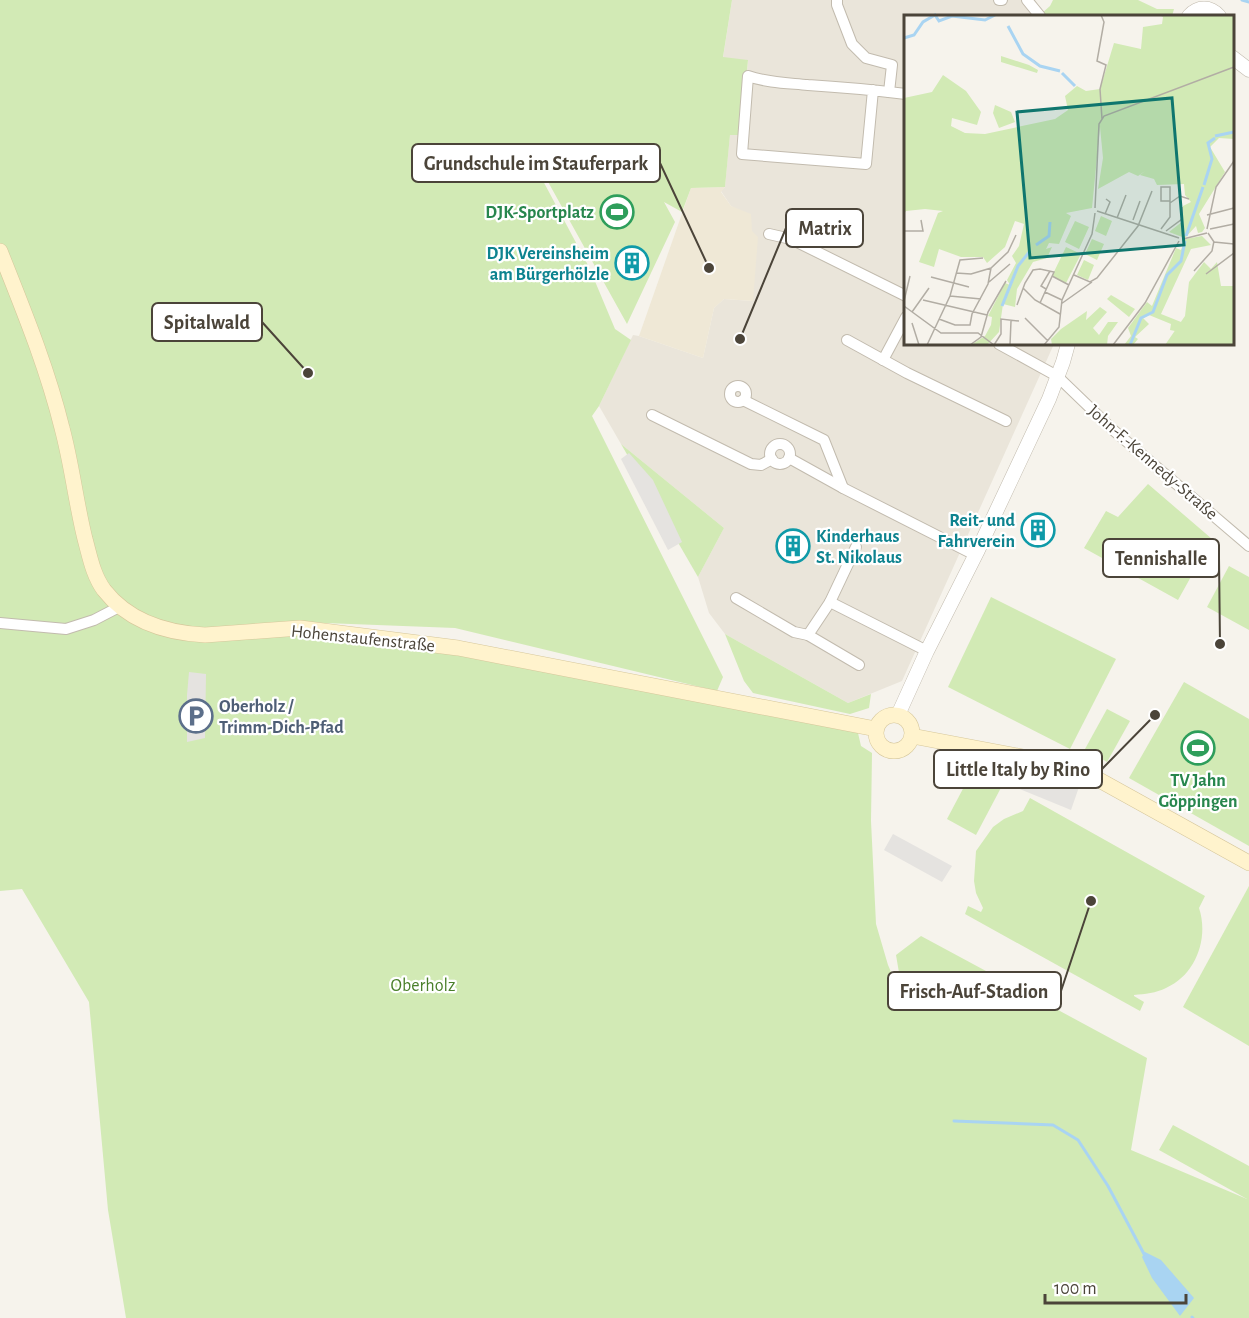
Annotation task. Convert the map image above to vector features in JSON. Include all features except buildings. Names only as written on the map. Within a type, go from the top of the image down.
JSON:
[{"type":"main road","name":"Hohenstaufenstraße","points":[[0,251],[36,343],[59,417],[93,571],[104,590],[119,607],[145,623],[167,630],[205,635],[300,628],[458,648],[876,729]]},
{"type":"main road","points":[[898,715],[910,722],[913,731],[909,745],[901,750],[891,751],[881,746],[876,729],[878,723],[887,716],[898,715]]},
{"type":"main road","points":[[912,736],[1039,760],[1092,776],[1249,863]]},
{"type":"street","points":[[837,0],[852,44],[866,58],[892,65],[889,92]]},
{"type":"street","points":[[1027,0],[1039,15]]},
{"type":"street","points":[[1200,4],[1218,15]]},
{"type":"street","points":[[1234,58],[1249,70]]},
{"type":"street","points":[[873,90],[866,164],[742,154],[748,76],[763,81],[873,90],[889,92],[904,93]]},
{"type":"street","points":[[769,234],[791,239],[904,295]]},
{"type":"street","points":[[883,360],[904,321]]},
{"type":"street","points":[[848,340],[907,373],[1006,421]]},
{"type":"street","name":"John-F.-Kennedy-Straße","points":[[1001,345],[1057,376],[1112,429],[1249,546]]},
{"type":"street","points":[[898,715],[1049,399],[1068,345]]},
{"type":"street","points":[[743,400],[824,440],[843,488]]},
{"type":"street","points":[[652,415],[751,464],[761,465],[772,459]]},
{"type":"street","points":[[780,444],[788,449],[789,458],[782,464],[772,459],[770,453],[774,447],[780,444]]},
{"type":"street","points":[[789,458],[975,555]]},
{"type":"street","points":[[808,635],[830,602],[856,547]]},
{"type":"street","points":[[736,598],[794,632],[808,635],[859,665]]},
{"type":"street","points":[[830,602],[927,651]]},
{"type":"street","points":[[0,623],[66,629],[94,620],[119,607]]},
{"type":"shaded area","points":[[732,0],[1035,0],[1042,15],[904,15],[904,345],[1054,345],[902,681],[848,703],[725,634],[709,613],[698,577],[724,528],[621,444],[599,406],[633,335],[703,358],[714,308],[724,299],[752,301],[752,231],[721,191],[725,187],[730,134],[741,134],[748,61],[723,58]]},
{"type":"shaded area","points":[[725,187],[721,192],[731,206],[751,214],[752,231],[758,237],[753,301],[724,299],[714,308],[703,358],[639,336],[691,188]]},
{"type":"shaded area","points":[[629,453],[653,480],[682,542],[668,550],[621,459]]},
{"type":"shaded area","name":"Oberholz / Trimm-Dich-Pfad","points":[[189,672],[206,674],[205,738],[187,742],[187,695]]},
{"type":"shaded area","points":[[993,763],[1059,779],[1079,787],[1071,810],[1010,785],[990,774]]},
{"type":"shaded area","points":[[893,834],[952,866],[942,882],[884,850]]},
{"type":"green space","name":"Oberholz","points":[[0,0],[732,0],[723,57],[748,60],[741,135],[730,135],[725,187],[691,188],[682,212],[664,202],[675,222],[627,324],[537,162],[534,164],[589,267],[615,329],[631,340],[592,416],[723,677],[717,691],[455,628],[299,622],[193,630],[173,627],[146,617],[123,602],[114,610],[138,626],[165,635],[192,640],[314,633],[464,654],[858,733],[861,746],[872,753],[871,821],[876,924],[888,965],[904,1002],[896,955],[921,936],[1147,1058],[1131,1150],[1247,1199],[1159,1150],[1173,1125],[1249,1166],[1249,1318],[126,1318],[108,1210],[89,1002],[22,889],[0,891]]},
{"type":"green space","points":[[1053,0],[1138,0],[1157,9],[1174,9],[1172,15],[1041,14]]},
{"type":"green space","points":[[621,444],[724,528],[698,577]]},
{"type":"green space","points":[[1148,484],[1212,539],[1178,600],[1084,548],[1106,511],[1118,517]]},
{"type":"green space","points":[[1229,566],[1249,577],[1249,630],[1207,607]]},
{"type":"green space","points":[[991,597],[1116,659],[1070,749],[948,687]]},
{"type":"green space","points":[[725,634],[848,703],[871,694],[869,708],[850,714],[753,693],[744,681]]},
{"type":"green space","name":"TV Jahn Göppingen","points":[[1184,682],[1249,719],[1249,846],[1129,778]]},
{"type":"green space","points":[[1107,709],[1130,721],[1107,762],[1085,749]]},
{"type":"green space","points":[[975,766],[1004,782],[976,835],[947,819]]},
{"type":"green space","points":[[1030,798],[1205,896],[1199,908],[1202,920],[1201,943],[1192,965],[1176,982],[1166,988],[1134,995],[1144,1002],[1140,1011],[965,914],[968,906],[981,912],[983,908],[976,893],[974,881],[976,851],[993,827],[1004,819],[1023,811]]},
{"type":"green space","points":[[1249,886],[1249,1046],[1183,1007]]},
{"type":"water","points":[[1145,1252],[1161,1260],[1194,1298],[1180,1316],[1152,1278],[1142,1257]]},
{"type":"waterway","points":[[1242,0],[1249,2]]},
{"type":"waterway","points":[[954,1121],[1053,1125],[1078,1140],[1108,1186],[1144,1254]]},
{"type":"place","name":"DJK-Sportplatz","points":[[617,212]]},
{"type":"place","name":"DJK Vereinsheim am Bürgerhölzle","points":[[632,263]]},
{"type":"place","name":"Grundschule im Stauferpark","points":[[709,268]]},
{"type":"place","name":"Matrix","points":[[740,339]]},
{"type":"place","name":"Spitalwald","points":[[308,373]]},
{"type":"place","name":"Reit- und Fahrverein","points":[[1038,530]]},
{"type":"place","name":"Kinderhaus St. Nikolaus","points":[[793,546]]},
{"type":"place","name":"Tennishalle","points":[[1220,644]]},
{"type":"place","name":"Little Italy by Rino","points":[[1155,715]]},
{"type":"place","name":"Oberholz / Trimm-Dich-Pfad","points":[[196,716]]},
{"type":"place","name":"TV Jahn Göppingen","points":[[1198,748]]},
{"type":"place","name":"Frisch-Auf-Stadion","points":[[1091,901]]}]
